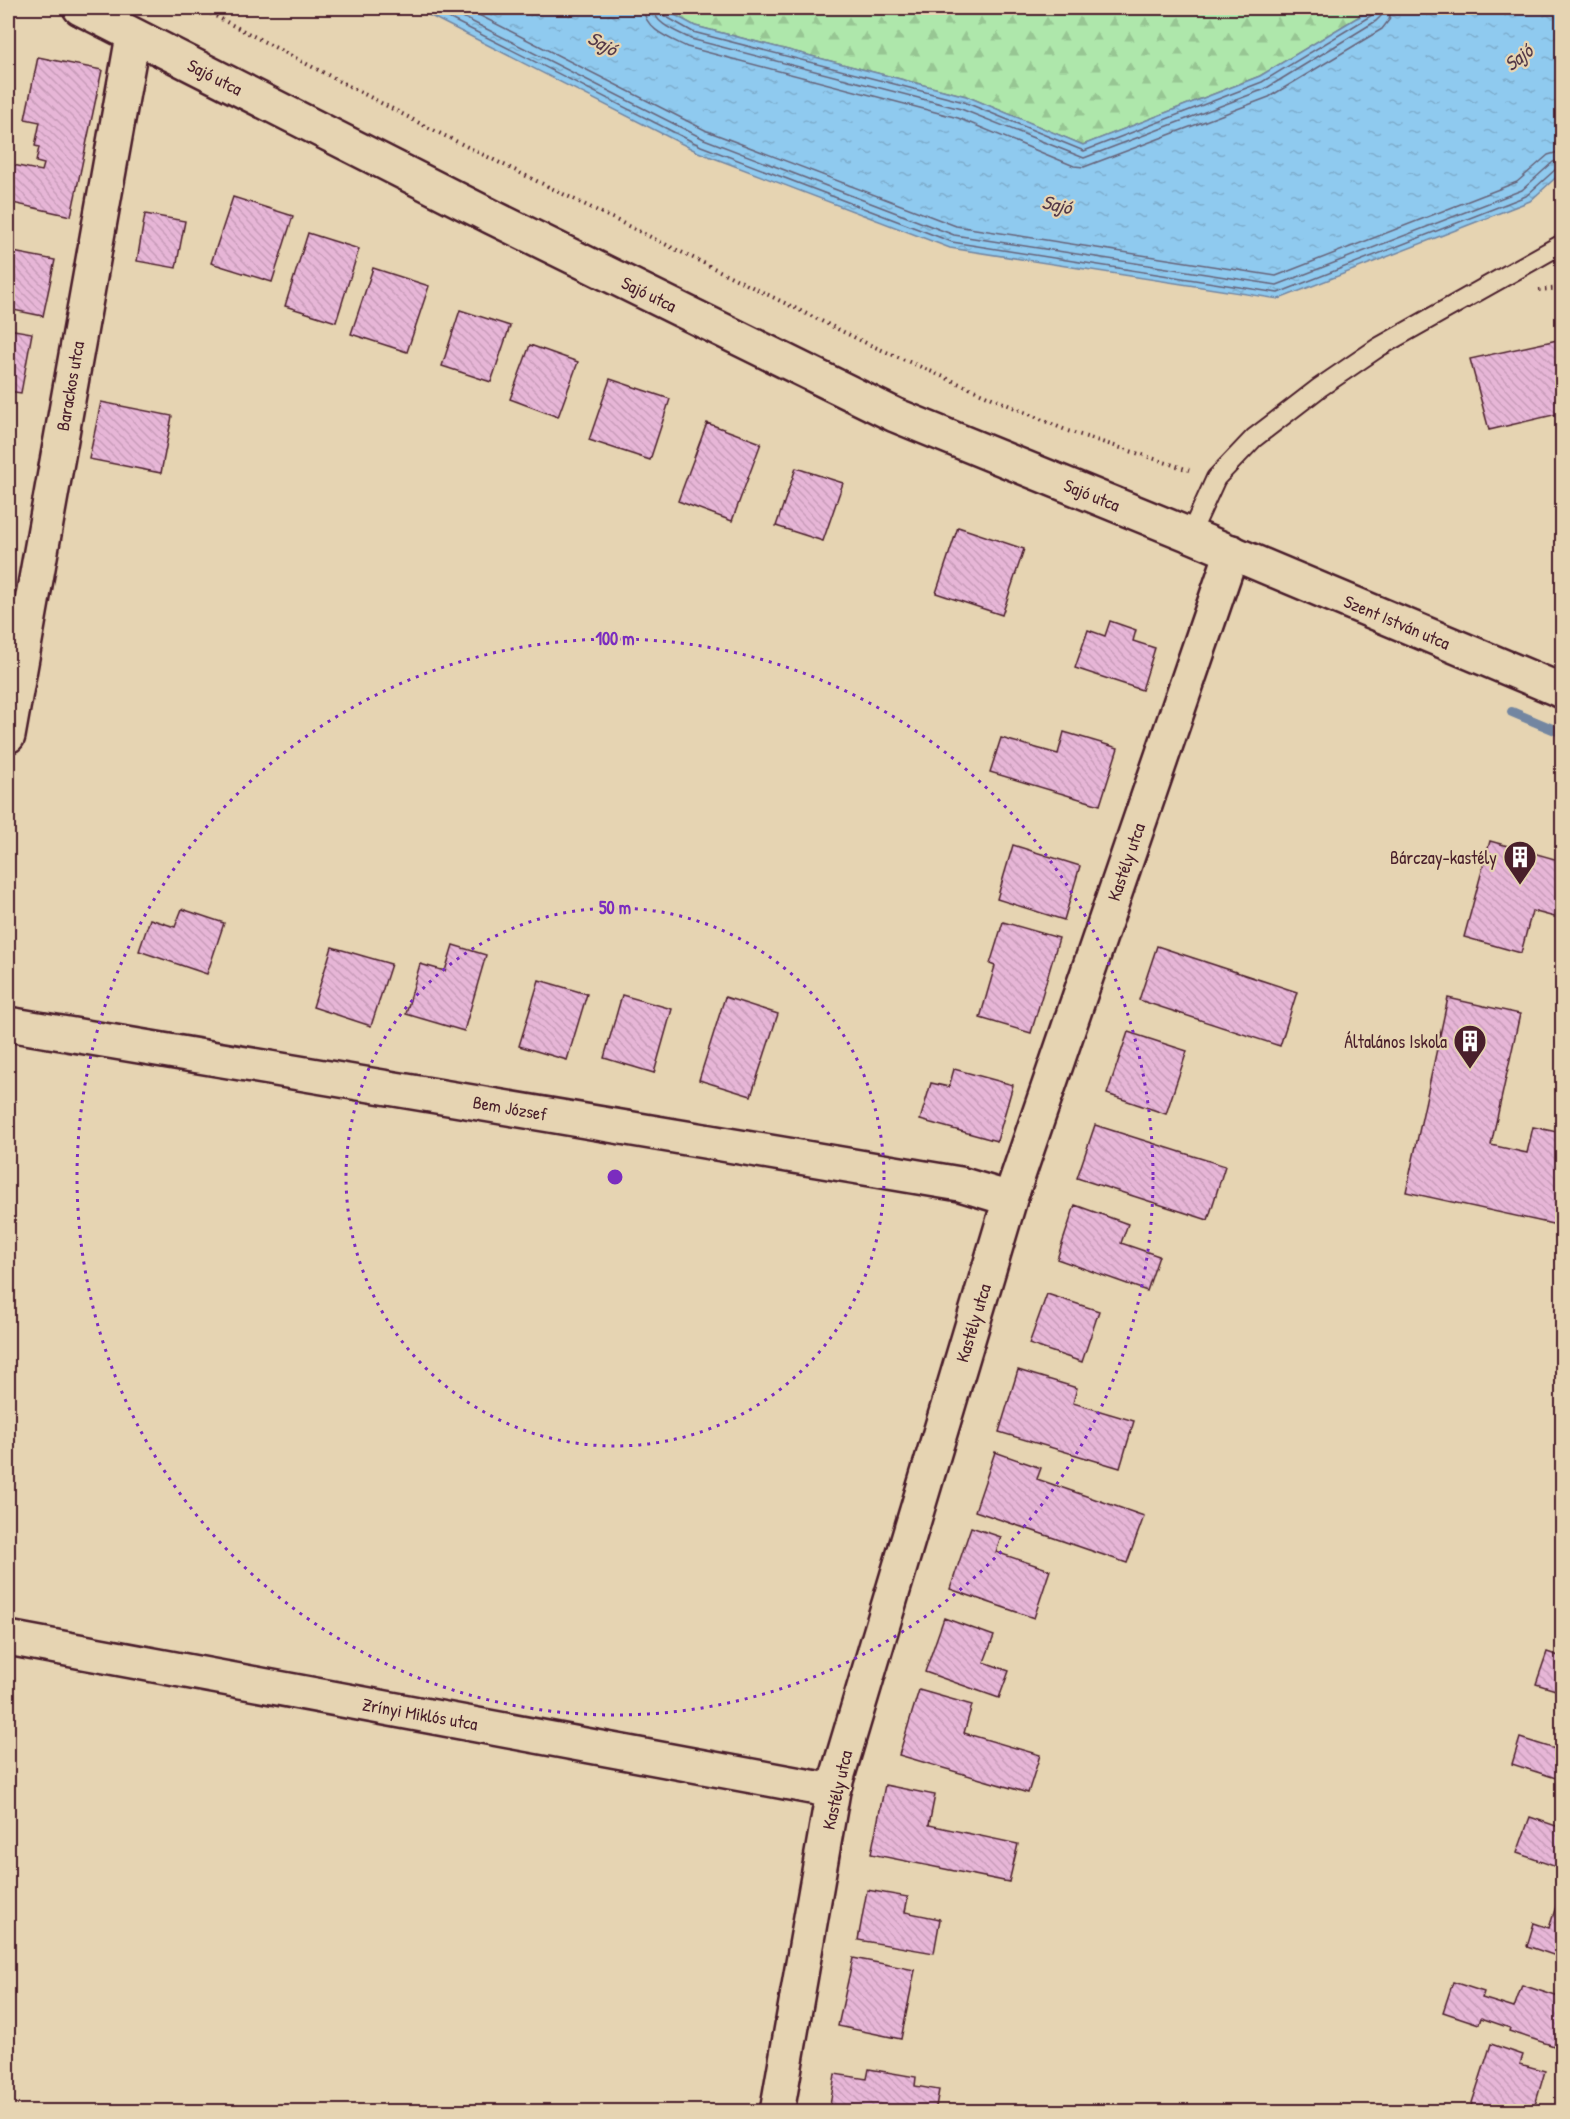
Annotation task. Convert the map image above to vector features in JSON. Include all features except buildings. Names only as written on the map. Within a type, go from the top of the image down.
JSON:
[{"type":"street","name":"Sajó utca","points":[[80,8],[492,217],[895,415],[1232,552]]},
{"type":"street","name":"Barackos utca","points":[[8,736],[133,36]]},
{"type":"street","name":"Szent István utca","points":[[1232,552],[1563,692]]},
{"type":"street","name":"Kastély utca","points":[[777,2112],[833,1791],[1010,1199],[1232,552]]},
{"type":"street","name":"Bem József","points":[[8,1024],[960,1184],[1010,1199]]},
{"type":"street","name":"Zrínyi Miklós utca","points":[[8,1638],[833,1791]]},
{"type":"lane","points":[[1190,535],[1216,478],[1254,438],[1318,388],[1378,347],[1563,244]]},
{"type":"path","points":[[200,8],[427,127],[868,344],[1068,431],[1216,478]]},
{"type":"green space","points":[[662,8],[1373,8],[1260,76],[1083,145],[966,96],[695,26]]},
{"type":"water","name":"Sajó","points":[[415,8],[662,8],[695,26],[966,96],[1083,145],[1260,76],[1373,8],[1562,8],[1562,172],[1530,201],[1279,299],[950,248],[698,152]]},
{"type":"waterway","points":[[1512,712],[1562,733]]},
{"type":"place","name":"Bárczay-kastély","points":[[1520,886]]},
{"type":"place","name":"Általános Iskola","points":[[1470,1070]]}]
